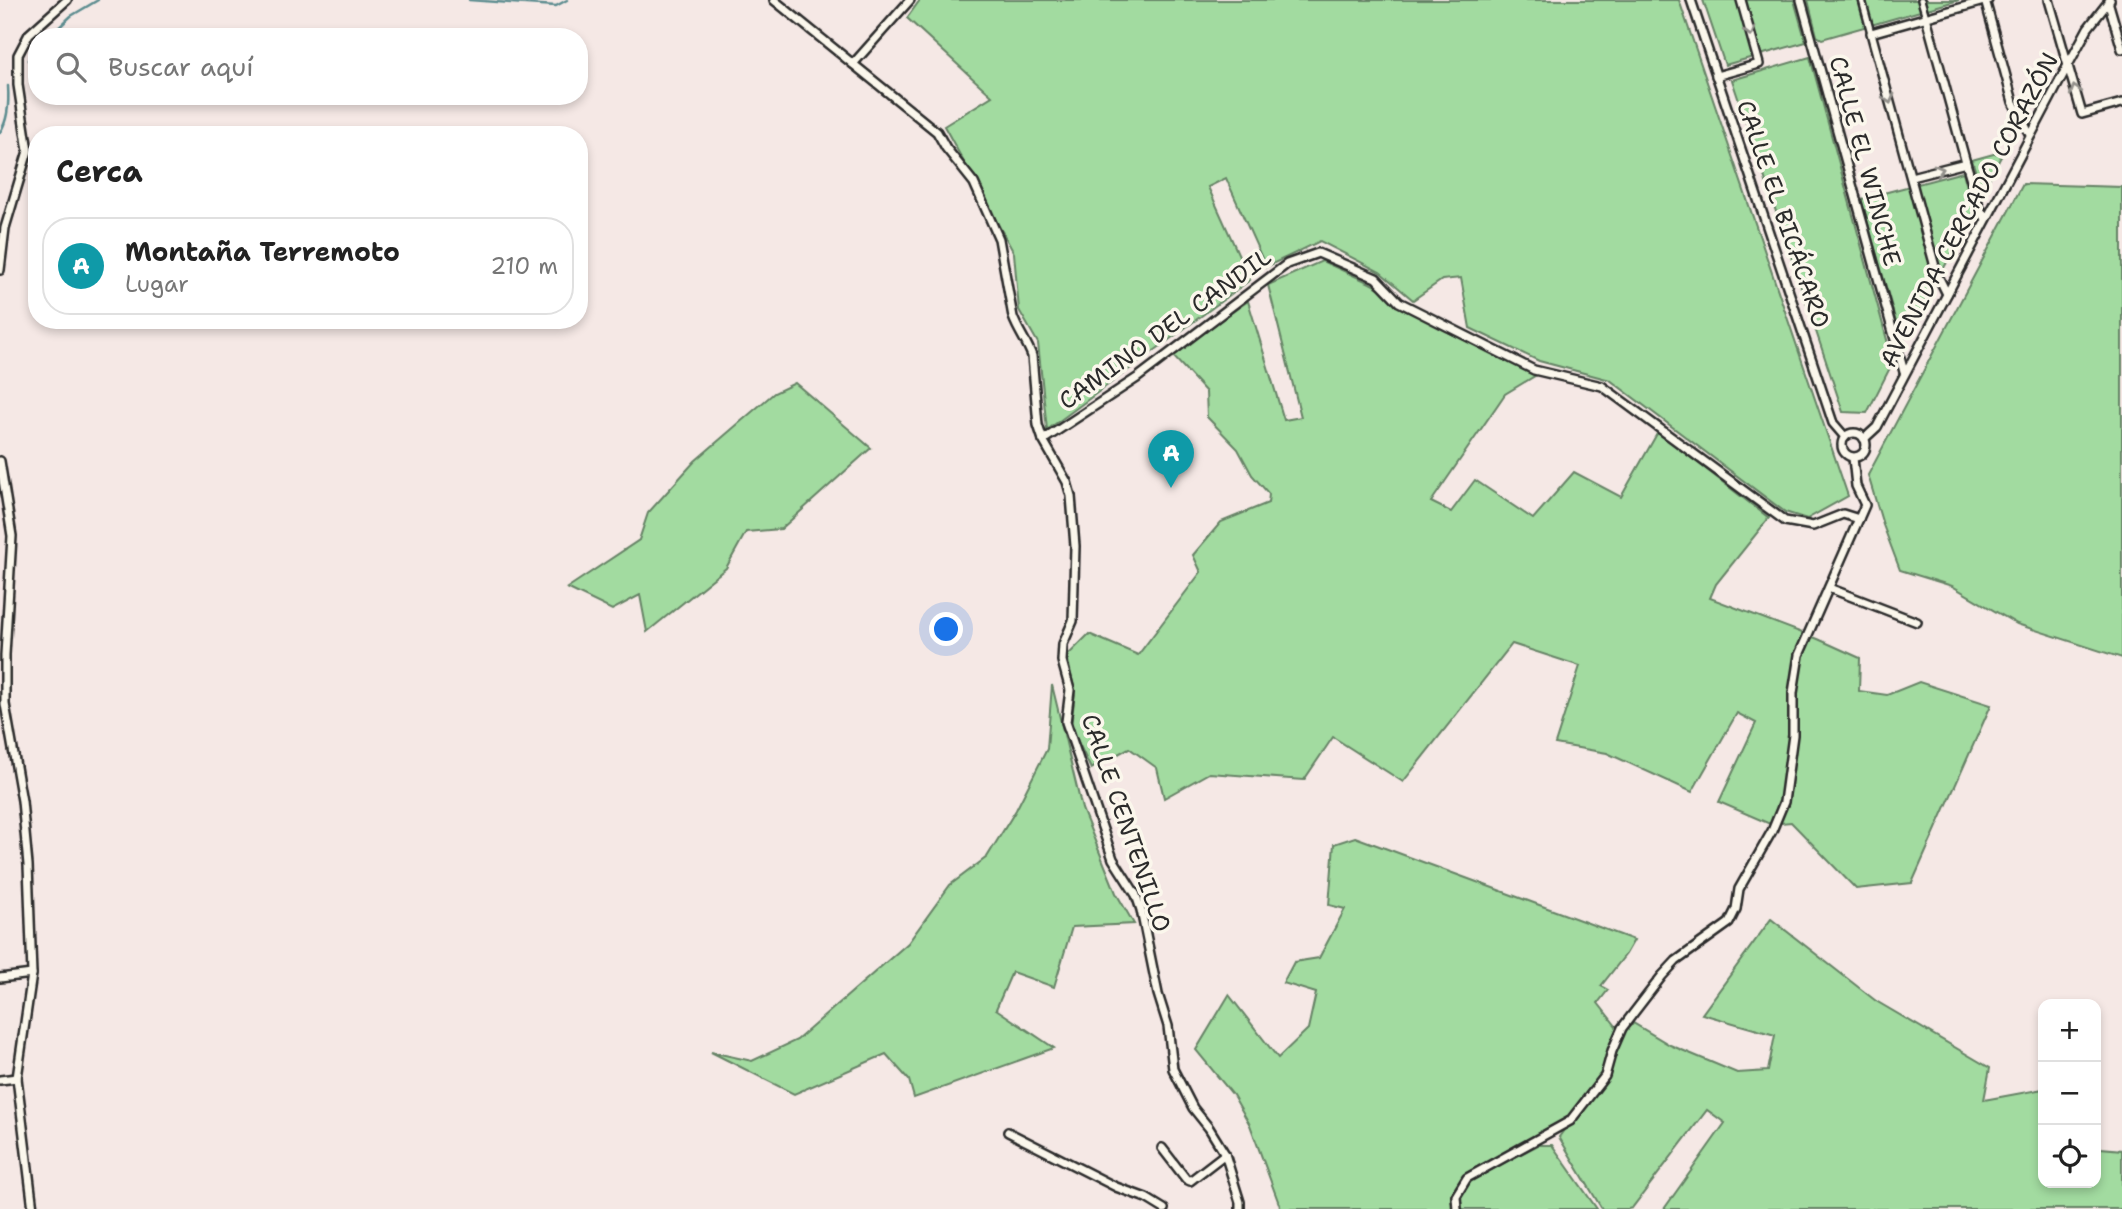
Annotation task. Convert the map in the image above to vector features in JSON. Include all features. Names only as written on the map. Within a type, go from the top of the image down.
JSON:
[{"type":"street","points":[[35,28],[67,0]]},
{"type":"street","name":"CALLE CENTENILLO","points":[[774,0],[937,132],[946,148],[974,183],[999,239],[1013,317],[1032,356],[1033,389],[1043,440],[1067,482],[1071,496],[1075,546],[1073,621],[1063,645],[1062,661],[1070,690],[1066,722],[1114,859],[1142,910],[1158,994],[1168,1026],[1173,1069],[1193,1108],[1225,1154],[1240,1209]]},
{"type":"street","points":[[853,64],[910,0]]},
{"type":"street","name":"CALLE EL BICÁCARO","points":[[1690,0],[1833,423],[1845,437]]},
{"type":"street","points":[[1716,76],[1759,64],[1741,0]]},
{"type":"street","name":"CALLE EL WINCHE","points":[[1801,0],[1904,373]]},
{"type":"street","points":[[1862,0],[1937,274],[1947,294]]},
{"type":"street","points":[[1921,0],[1966,163],[1980,209],[1986,219]]},
{"type":"street","points":[[1871,33],[1986,0],[2013,102],[2030,135]]},
{"type":"street","points":[[2049,0],[2082,114],[2122,103]]},
{"type":"street","points":[[2109,1],[2122,49]]},
{"type":"street","name":"AVENIDA CERCADO CORAZÓN","points":[[1864,439],[1877,427],[2067,66],[2088,28],[2109,1]]},
{"type":"street","points":[[0,270],[3,229],[28,150],[18,85],[18,55],[28,35]]},
{"type":"street","points":[[1911,177],[1966,163]]},
{"type":"street","name":"CAMINO DEL CANDIL","points":[[1043,440],[1137,377],[1287,264],[1318,253],[1376,278],[1399,302],[1534,370],[1602,386],[1785,521],[1813,526],[1843,514],[1860,519]]},
{"type":"street","points":[[1850,433],[1858,434],[1864,439],[1865,450],[1860,456],[1853,458],[1843,452],[1841,444],[1850,433]]},
{"type":"street","points":[[1457,1209],[1457,1196],[1467,1178],[1570,1121],[1605,1076],[1622,1028],[1662,976],[1676,961],[1729,923],[1736,909],[1739,888],[1772,831],[1783,802],[1793,735],[1793,692],[1799,655],[1865,505],[1856,486],[1853,458]]},
{"type":"street","points":[[0,461],[12,536],[5,704],[22,801],[32,974],[17,1078],[33,1209]]},
{"type":"street","points":[[1829,588],[1917,622]]},
{"type":"street","points":[[0,978],[32,974]]},
{"type":"street","points":[[0,1080],[17,1078]]},
{"type":"street","points":[[1008,1132],[1164,1209]]},
{"type":"street","points":[[1162,1148],[1190,1181],[1225,1154]]},
{"type":"green space","points":[[920,0],[1679,0],[1848,496],[1807,519],[1785,512],[1610,380],[1539,361],[1470,328],[1461,278],[1442,280],[1413,300],[1380,272],[1320,241],[1266,267],[1226,178],[1208,187],[1250,280],[1047,430],[1038,343],[1019,310],[1014,253],[944,126],[992,96],[907,18]]},
{"type":"green space","points":[[1703,0],[1794,0],[1806,42],[1725,65]]},
{"type":"green space","points":[[1808,0],[1959,0],[1822,39],[1817,36]]},
{"type":"green space","points":[[1810,57],[1893,362],[1867,413],[1843,412],[1732,80]]},
{"type":"green space","points":[[2004,151],[1982,192],[1972,160]]},
{"type":"green space","points":[[1963,172],[1974,214],[1902,343],[1861,199]]},
{"type":"green space","points":[[2023,184],[2122,187],[2122,658],[2017,624],[1952,586],[1900,570],[1868,475]]},
{"type":"green space","points":[[1322,261],[1370,283],[1538,374],[1505,394],[1431,502],[1451,512],[1475,480],[1533,519],[1574,472],[1621,497],[1658,432],[1769,518],[1716,584],[1710,598],[1860,658],[1859,691],[1887,695],[1919,682],[1991,705],[1912,883],[1856,889],[1791,822],[1770,824],[1719,802],[1756,723],[1737,713],[1692,792],[1607,753],[1555,744],[1580,666],[1512,644],[1403,782],[1333,737],[1304,780],[1209,773],[1164,798],[1157,768],[1129,748],[1091,769],[1071,727],[1075,692],[1067,656],[1089,634],[1138,655],[1201,572],[1193,555],[1221,522],[1268,503],[1269,494],[1252,475],[1238,449],[1207,417],[1206,392],[1172,355],[1248,301],[1284,420],[1301,417],[1268,285]]},
{"type":"green space","points":[[795,383],[871,448],[781,529],[746,532],[726,568],[647,632],[640,595],[612,610],[567,588],[639,540],[648,513],[695,461],[774,393]]},
{"type":"green space","points":[[1052,685],[1082,809],[1116,893],[1134,924],[1072,927],[1054,987],[1012,972],[996,1009],[1054,1048],[914,1098],[909,1080],[886,1054],[794,1094],[711,1052],[752,1061],[797,1040],[908,943],[950,885],[987,857],[1016,810],[1047,749]]},
{"type":"green space","points":[[1355,837],[1634,940],[1601,986],[1608,990],[1598,1003],[1616,1026],[1633,1023],[1670,1045],[1737,1073],[1768,1071],[1775,1035],[1702,1014],[1771,919],[1876,1001],[1990,1068],[1984,1100],[2038,1090],[2038,1188],[2101,1188],[2101,1148],[2122,1150],[2122,1209],[1664,1209],[1725,1123],[1707,1110],[1632,1208],[1628,1209],[1602,1209],[1559,1137],[1569,1123],[1467,1178],[1459,1193],[1470,1181],[1538,1145],[1552,1145],[1597,1209],[1462,1209],[1457,1197],[1453,1209],[1281,1209],[1250,1125],[1233,1095],[1196,1050],[1229,995],[1278,1058],[1308,1029],[1316,993],[1283,983],[1294,962],[1319,958],[1345,909],[1329,905],[1334,844]]},
{"type":"waterway","points":[[58,28],[71,16],[98,0]]},
{"type":"waterway","points":[[469,0],[556,6],[567,0]]},
{"type":"waterway","points":[[0,132],[7,116],[8,86]]},
{"type":"place","name":"Montaña Terremoto","points":[[1171,488]]}]
